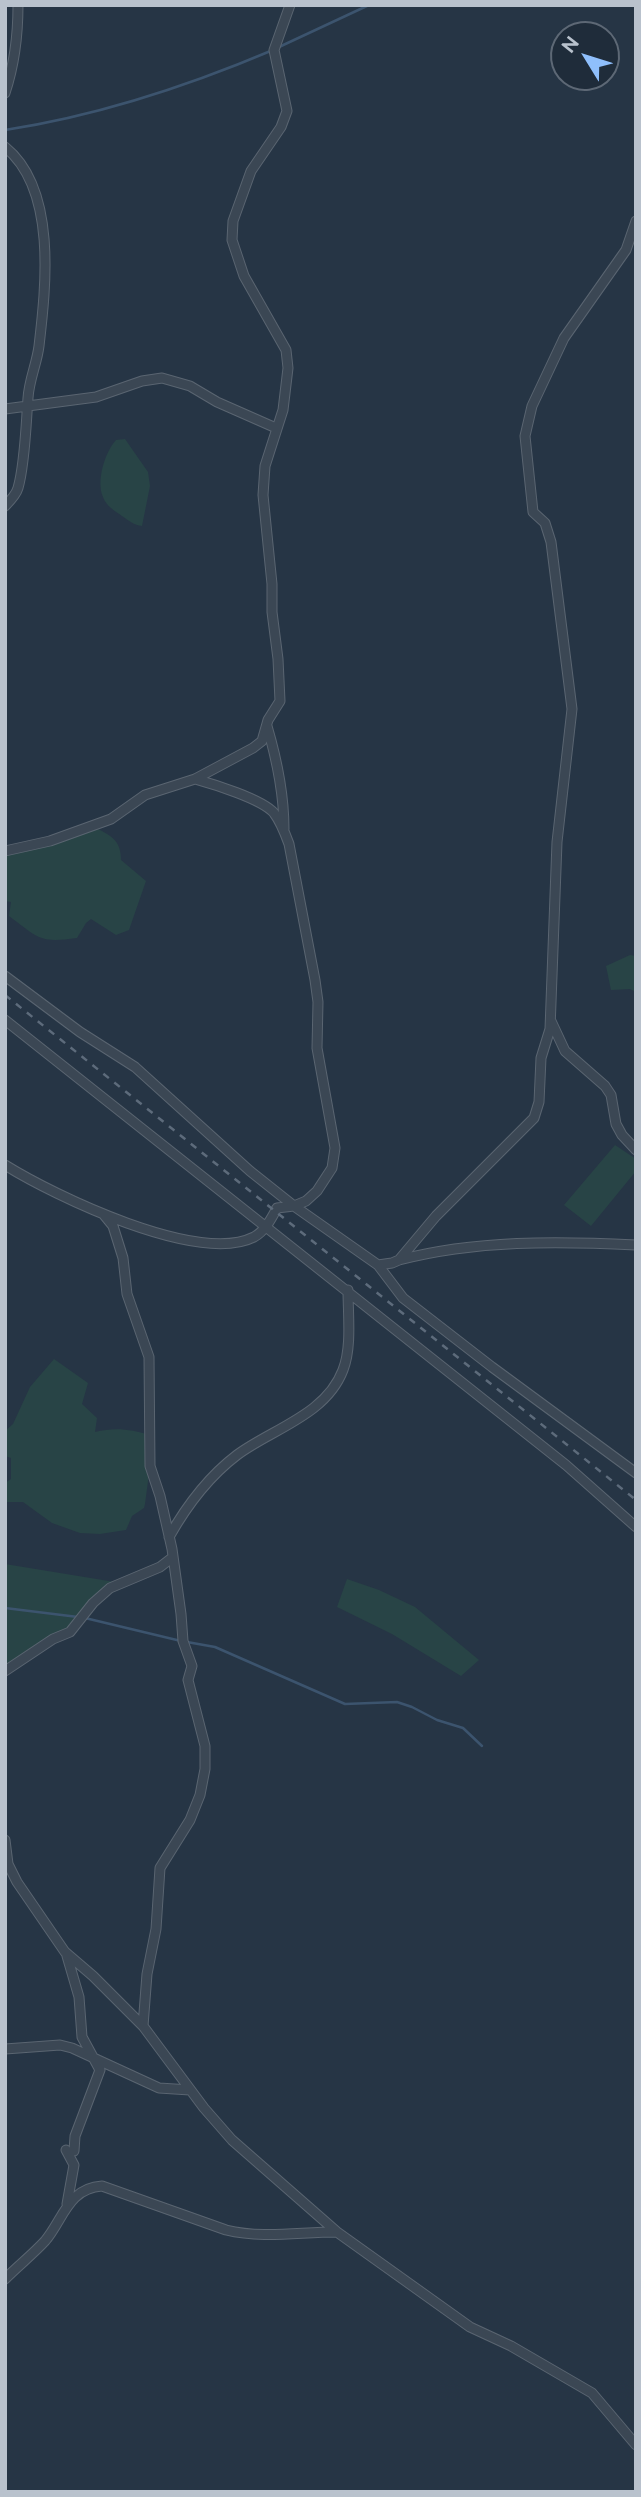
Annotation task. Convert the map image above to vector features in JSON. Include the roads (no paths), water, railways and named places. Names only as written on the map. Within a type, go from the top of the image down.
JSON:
[{"type":"street","points":[[5,93],[14,66],[18,5]]},
{"type":"street","points":[[5,851],[50,841],[111,819],[145,795],[195,779],[261,743],[266,724],[280,701],[263,495],[265,466],[283,411],[288,368],[286,350],[244,276],[232,240],[233,221],[251,171],[281,127],[287,111],[274,50],[290,5]]},
{"type":"street","points":[[5,148],[18,158],[24,167],[39,205],[46,276],[39,348],[28,395],[17,491],[5,506]]},
{"type":"street","points":[[399,1260],[436,1216],[534,1118],[539,1102],[541,1058],[551,1021],[557,842],[572,709],[555,560],[545,523],[533,512],[525,436],[532,406],[552,360],[564,338],[626,250],[636,220]]},
{"type":"street","points":[[5,409],[96,397],[142,381],[162,379],[190,386],[217,402],[276,428]]},
{"type":"street","points":[[266,724],[277,758],[284,800],[284,830]]},
{"type":"street","points":[[5,1166],[104,1215],[187,1240],[219,1243],[254,1237],[265,1228],[277,1208],[294,1206],[308,1199],[323,1185],[332,1168],[335,1148],[317,1048],[318,1002],[315,980],[296,887],[295,866],[284,830],[274,813],[266,807],[214,784],[195,779]]},
{"type":"street","points":[[5,976],[80,1032],[135,1067],[211,1138],[294,1206],[378,1265],[403,1298],[636,1473]]},
{"type":"street","points":[[5,1020],[566,1465],[636,1527]]},
{"type":"street","points":[[551,1021],[565,1051],[605,1086],[611,1095],[616,1124],[636,1150]]},
{"type":"street","points":[[104,1215],[113,1226],[123,1258],[127,1294],[149,1357],[150,1466],[169,1536],[183,1641],[192,1666],[188,1679],[205,1746],[205,1769],[200,1795],[190,1820],[160,1868],[156,1928],[147,1974],[143,2026]]},
{"type":"street","points":[[378,1265],[421,1254],[481,1245],[537,1242],[636,1245]]},
{"type":"street","points":[[169,1536],[194,1496],[234,1458],[257,1440],[294,1422],[320,1402],[335,1386],[344,1369],[348,1349],[348,1290]]},
{"type":"street","points":[[5,1671],[52,1639],[70,1632],[93,1603],[110,1588],[160,1567],[173,1557]]},
{"type":"street","points":[[5,1840],[7,1862],[17,1882],[65,1952],[79,1997],[82,2037],[100,2070],[70,2151],[74,2165],[67,2206]]},
{"type":"street","points":[[65,1952],[117,1998],[143,2026],[190,2090],[232,2140],[337,2232],[470,2327],[511,2346],[581,2385],[602,2403],[636,2445]]},
{"type":"street","points":[[5,2049],[60,2045],[159,2088],[190,2090]]},
{"type":"street","points":[[5,2279],[45,2241],[67,2206],[85,2191],[102,2186],[246,2235],[337,2232]]},
{"type":"waterway","points":[[279,47],[369,5]]},
{"type":"waterway","points":[[5,130],[74,117],[142,98],[273,50]]},
{"type":"waterway","points":[[5,1608],[78,1617]]},
{"type":"waterway","points":[[85,1618],[181,1641]]},
{"type":"waterway","points":[[187,1642],[215,1647],[345,1704],[397,1702],[412,1707],[437,1720],[463,1728],[482,1746]]},
{"type":"railway","points":[[5,995],[636,1500]]}]
